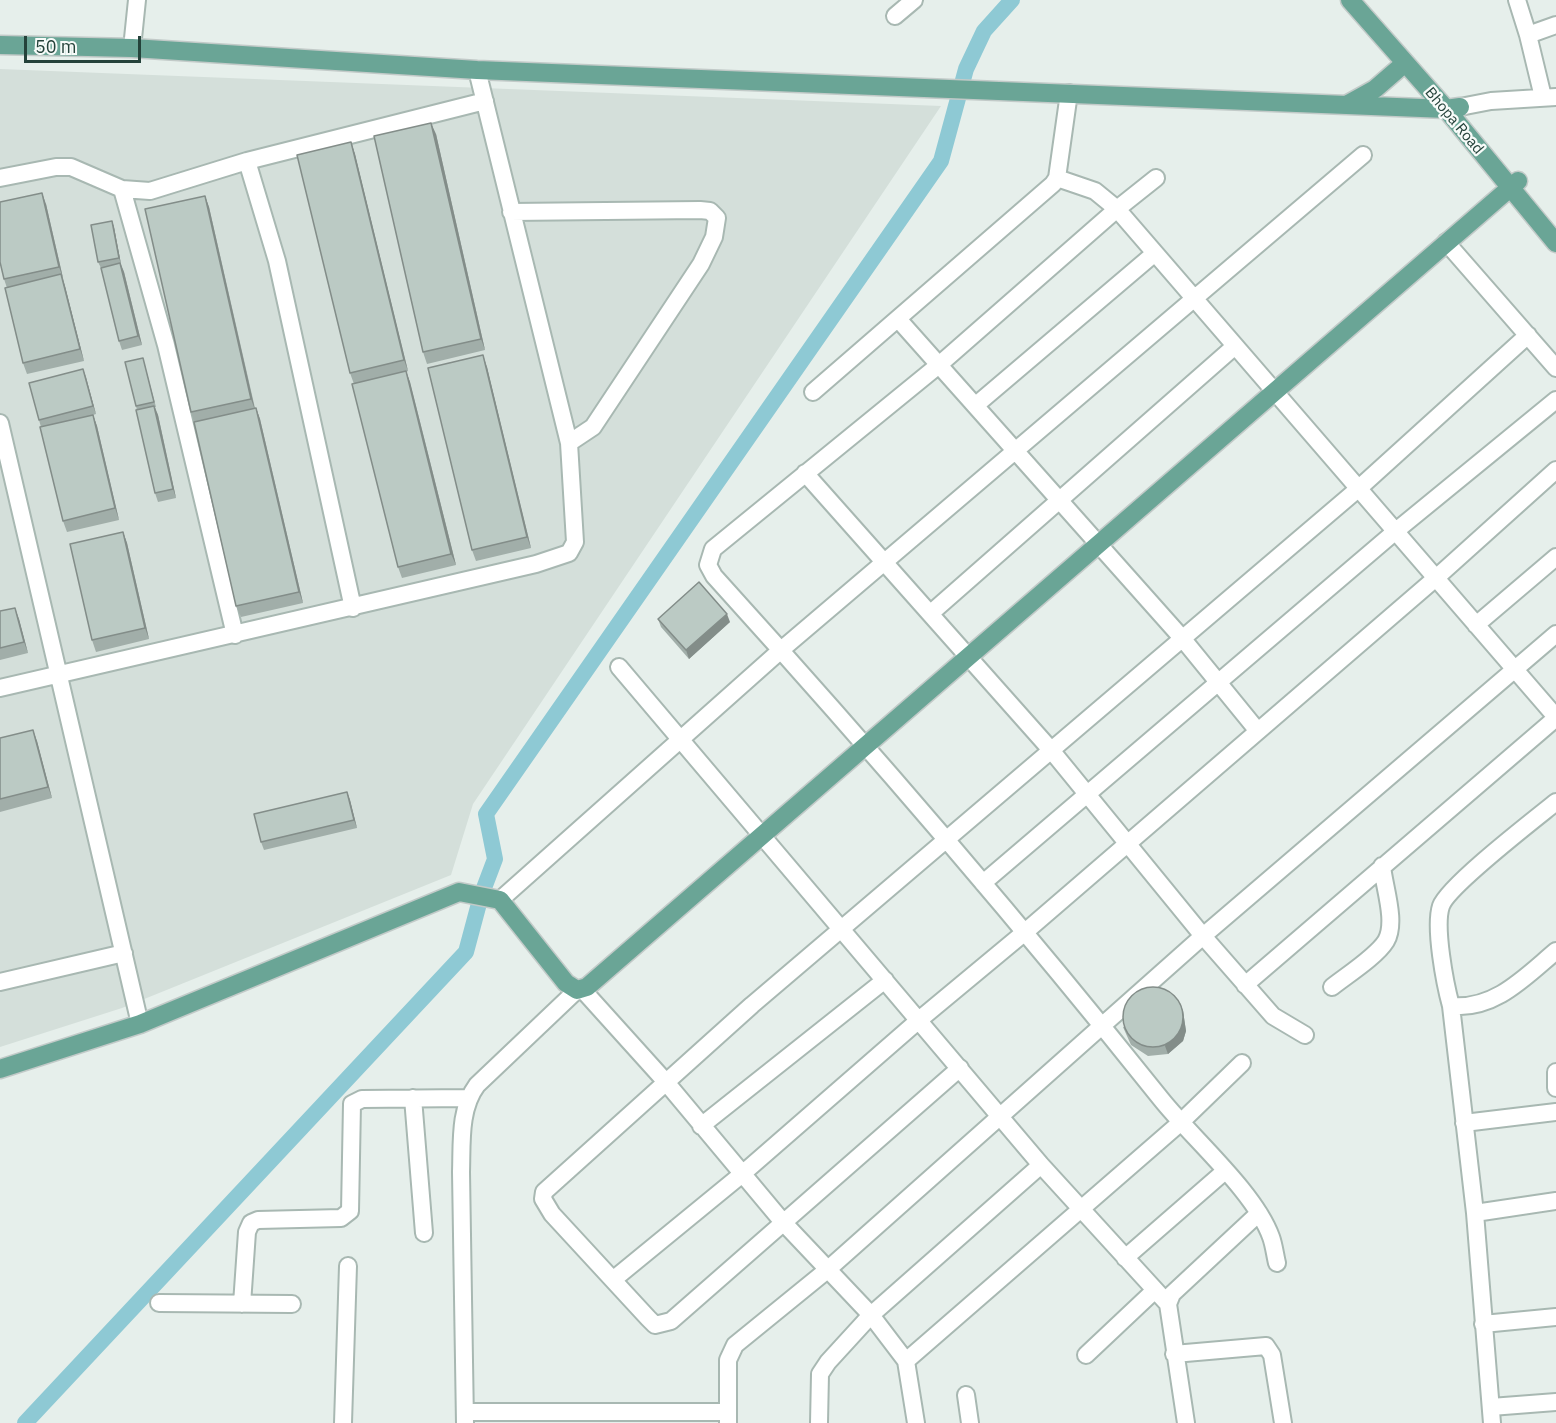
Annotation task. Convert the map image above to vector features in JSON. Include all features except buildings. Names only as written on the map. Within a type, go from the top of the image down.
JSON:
[{"type":"main road","name":"Bhopa Road","points":[[1350,0],[1405,63],[1453,108]]},
{"type":"main road","name":"Bhopa Road","points":[[1366,0],[1514,185],[1556,243]]},
{"type":"main road","points":[[0,45],[132,48],[477,70],[1453,108]]},
{"type":"main road","points":[[1346,105],[1375,89],[1405,63]]},
{"type":"main road","points":[[0,1069],[140,1024],[459,892],[500,900],[566,983],[580,989],[763,834],[1514,185]]},
{"type":"main road","name":"Bhopa Road","points":[[1514,185],[1556,224]]},
{"type":"street","points":[[132,48],[137,0]]},
{"type":"street","points":[[895,16],[914,0]]},
{"type":"street","points":[[1453,108],[1550,97],[1517,0]]},
{"type":"street","points":[[1528,35],[1556,25]]},
{"type":"street","points":[[0,688],[353,608],[536,564],[569,553],[575,542],[576,526],[569,443],[477,70]]},
{"type":"street","points":[[813,392],[1047,191],[1057,178],[1069,93]]},
{"type":"street","points":[[0,178],[56,167],[71,167],[122,189],[150,191],[247,161],[485,101]]},
{"type":"street","points":[[500,900],[781,650],[1362,154]]},
{"type":"street","points":[[247,161],[277,261],[353,608]]},
{"type":"street","points":[[1057,178],[1095,192],[1117,209],[1358,489],[1397,530],[1556,717],[1245,985]]},
{"type":"street","points":[[1156,178],[1117,209],[939,364],[713,549],[708,559],[714,576],[1025,932],[1180,1123],[1225,1171],[1259,1213],[1272,1237],[1277,1263]]},
{"type":"street","points":[[122,189],[166,345],[235,635]]},
{"type":"street","points":[[511,212],[705,210],[717,218],[714,237],[701,264],[593,428],[569,443]]},
{"type":"street","points":[[1446,242],[1556,368]]},
{"type":"street","points":[[976,405],[1155,253]]},
{"type":"street","points":[[898,319],[1061,499],[1257,730]]},
{"type":"street","points":[[960,1068],[670,1321],[661,1326],[655,1325],[552,1214],[542,1196],[665,1081],[1358,489],[1528,335]]},
{"type":"street","points":[[931,613],[1235,346]]},
{"type":"street","points":[[983,883],[1397,530],[1556,400]]},
{"type":"street","points":[[0,423],[140,1024]]},
{"type":"street","points":[[614,1279],[741,1175],[919,1020],[1025,932],[1257,730],[1437,578],[1556,470]]},
{"type":"street","points":[[805,473],[886,561],[1051,750],[1245,985],[1278,1020],[1305,1035]]},
{"type":"street","points":[[1476,625],[1556,557]]},
{"type":"street","points":[[916,1423],[906,1360],[871,1315],[826,1270],[782,1221],[741,1175],[665,1081],[580,989],[477,1085],[468,1098],[462,1136],[465,1417],[728,1418],[728,1360],[735,1345],[826,1270],[1203,936],[1556,634]]},
{"type":"street","points":[[620,666],[1041,1165],[1168,1304]]},
{"type":"street","points":[[1556,802],[1482,863],[1442,904],[1438,920],[1451,1006],[1474,1213],[1492,1415],[1556,1402]]},
{"type":"street","points":[[1332,987],[1379,948],[1388,934],[1390,923],[1382,866]]},
{"type":"street","points":[[1451,1006],[1470,1004],[1503,995],[1556,951]]},
{"type":"street","points":[[0,982],[124,953]]},
{"type":"street","points":[[701,1126],[885,980]]},
{"type":"street","points":[[906,1360],[1082,1210],[1180,1123],[1242,1063]]},
{"type":"street","points":[[1556,1072],[1556,1088]]},
{"type":"street","points":[[413,1098],[424,1233]]},
{"type":"street","points":[[242,1304],[247,1232],[251,1224],[258,1220],[341,1218],[348,1214],[351,1207],[352,1104],[362,1099],[468,1098]]},
{"type":"street","points":[[1464,1124],[1556,1112]]},
{"type":"street","points":[[819,1423],[820,1374],[871,1315],[1041,1165]]},
{"type":"street","points":[[1125,1258],[1225,1171]]},
{"type":"street","points":[[1474,1213],[1556,1201]]},
{"type":"street","points":[[1186,1423],[1168,1304],[1172,1294],[1259,1213]]},
{"type":"street","points":[[343,1423],[348,1266]]},
{"type":"street","points":[[1086,1355],[1155,1290]]},
{"type":"street","points":[[159,1303],[292,1304]]},
{"type":"street","points":[[1483,1324],[1556,1317]]},
{"type":"street","points":[[1174,1354],[1266,1346],[1272,1355],[1283,1423]]},
{"type":"street","points":[[966,1395],[970,1423]]},
{"type":"shaded area","points":[[0,69],[941,106],[473,804],[451,875],[122,1008],[0,1047]]},
{"type":"waterway","points":[[25,1423],[466,952],[481,896],[495,859],[486,814],[941,161],[966,69],[984,31],[1012,0]]}]
